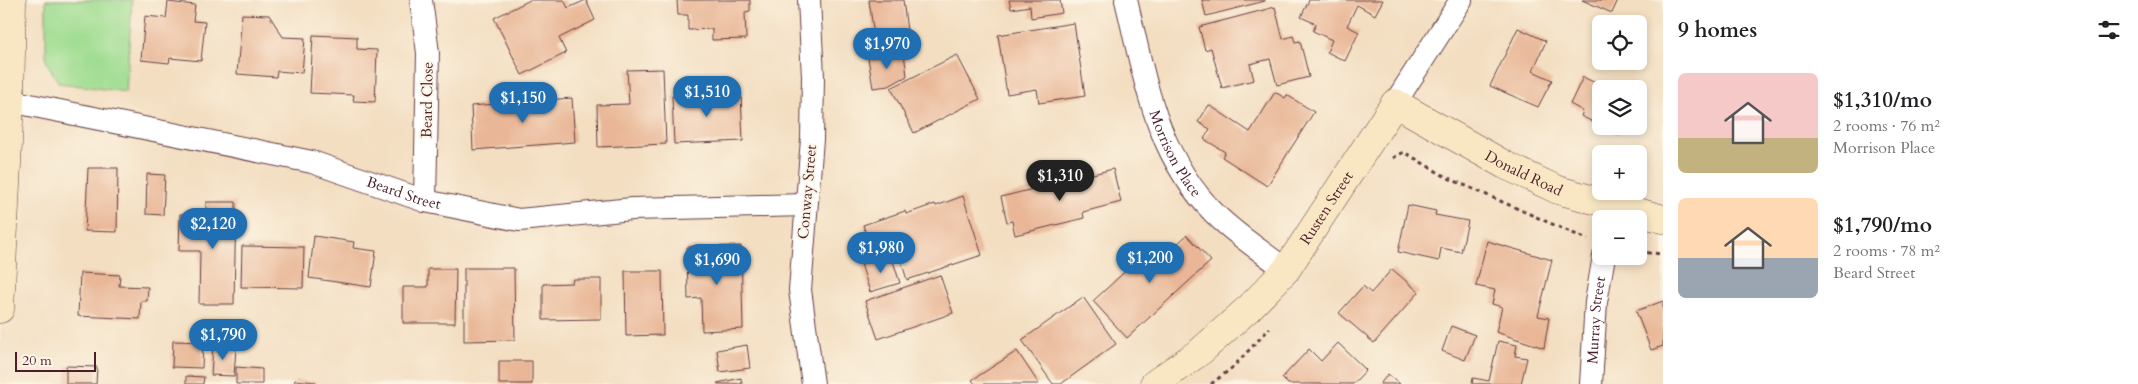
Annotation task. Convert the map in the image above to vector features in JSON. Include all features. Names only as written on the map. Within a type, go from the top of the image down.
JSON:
[{"type":"street","points":[[0,309],[10,101],[12,0]]},
{"type":"street","name":"Beard Close","points":[[421,0],[428,53],[425,201]]},
{"type":"street","name":"Conway Street","points":[[809,0],[813,77],[812,139],[800,290],[813,384]]},
{"type":"street","name":"Morrison Place","points":[[1126,0],[1151,102],[1164,140],[1180,171],[1195,193],[1216,215],[1286,270]]},
{"type":"street","name":"Rusten Street","points":[[1154,384],[1201,351],[1250,307],[1286,270],[1461,0]]},
{"type":"street","name":"Beard Street","points":[[10,101],[312,162],[425,201],[519,220],[632,209],[806,205]]},
{"type":"street","name":"Donald Road","points":[[1395,103],[1514,169],[1607,210]]},
{"type":"street","name":"Donald Road","points":[[1647,217],[1663,219]]},
{"type":"street","name":"Murray Street","points":[[1591,384],[1598,265]]},
{"type":"path","points":[[1391,159],[1404,152],[1446,177],[1592,244]]},
{"type":"path","points":[[1647,253],[1663,254]]},
{"type":"path","points":[[1210,384],[1232,368],[1274,324]]},
{"type":"green space","points":[[46,0],[132,0],[126,92],[59,83],[46,61]]},
{"type":"building","points":[[530,0],[564,0],[568,8],[586,0],[595,20],[559,38],[566,53],[522,75],[494,18]]},
{"type":"building","points":[[677,0],[750,0],[750,11],[745,12],[746,39],[712,40],[712,29],[688,30],[688,15],[678,15]]},
{"type":"building","points":[[869,0],[903,0],[909,46],[876,50]]},
{"type":"building","points":[[1009,0],[1060,0],[1062,13],[1031,18],[1030,6],[1011,9]]},
{"type":"building","points":[[1202,0],[1265,0],[1265,1],[1206,16]]},
{"type":"building","points":[[1309,0],[1383,0],[1375,15],[1357,5],[1347,26],[1359,32],[1345,61],[1327,52],[1332,40],[1313,31],[1316,24],[1301,17]]},
{"type":"building","points":[[1582,0],[1618,0],[1612,13]]},
{"type":"building","points":[[168,2],[195,5],[193,21],[205,22],[201,61],[170,58],[169,63],[141,60],[145,16],[166,18]]},
{"type":"building","points":[[1275,7],[1283,39],[1293,36],[1295,42],[1300,41],[1309,77],[1277,85],[1270,59],[1250,64],[1254,80],[1222,88],[1211,48],[1205,50],[1199,27]]},
{"type":"building","points":[[242,14],[269,15],[283,37],[305,38],[302,73],[277,71],[276,77],[237,74]]},
{"type":"building","points":[[1074,23],[1085,96],[1039,103],[1037,89],[1007,94],[998,35]]},
{"type":"building","points":[[1518,28],[1546,41],[1533,71],[1552,80],[1538,107],[1490,86]]},
{"type":"building","points":[[313,35],[357,37],[357,49],[377,50],[375,102],[353,101],[354,95],[310,93]]},
{"type":"building","points":[[904,53],[907,76],[889,86],[873,88],[868,58]]},
{"type":"building","points":[[957,55],[980,99],[914,133],[891,88]]},
{"type":"building","points":[[663,69],[666,144],[598,147],[597,105],[629,104],[627,70]]},
{"type":"building","points":[[1583,77],[1592,81],[1592,122],[1581,116],[1583,111],[1570,104]]},
{"type":"building","points":[[1275,92],[1285,98],[1287,95],[1314,112],[1267,186],[1222,157],[1225,152],[1204,139],[1210,129],[1198,122],[1209,105],[1250,132]]},
{"type":"building","points":[[741,93],[743,141],[674,144],[672,96]]},
{"type":"building","points":[[572,98],[575,142],[473,150],[471,106]]},
{"type":"building","points":[[88,168],[118,168],[117,232],[85,231]]},
{"type":"building","points":[[1113,169],[1121,202],[1083,212],[1084,218],[1015,235],[1012,221],[1007,222],[1001,197]]},
{"type":"building","points":[[147,174],[165,175],[163,215],[146,214]]},
{"type":"building","points":[[963,196],[982,255],[907,280],[897,247],[873,255],[863,225],[905,211],[906,214],[935,204],[936,206]]},
{"type":"building","points":[[206,202],[236,202],[234,304],[199,304],[200,251],[179,251],[180,214],[206,214]]},
{"type":"building","points":[[1408,205],[1436,211],[1435,215],[1468,221],[1461,252],[1441,248],[1439,261],[1398,252]]},
{"type":"building","points":[[1187,235],[1211,261],[1127,338],[1093,301],[1156,243],[1166,254]]},
{"type":"building","points":[[314,236],[354,242],[353,248],[376,251],[371,287],[309,278]]},
{"type":"building","points":[[1487,241],[1552,260],[1538,316],[1549,318],[1544,348],[1496,332],[1502,307],[1492,304],[1495,290],[1476,286]]},
{"type":"building","points":[[242,246],[304,247],[303,288],[241,287]]},
{"type":"building","points":[[741,246],[743,329],[702,331],[701,298],[688,299],[687,247]]},
{"type":"building","points":[[891,255],[900,283],[870,292],[861,264]]},
{"type":"building","points":[[464,268],[514,268],[515,340],[464,341]]},
{"type":"building","points":[[428,269],[456,269],[455,323],[403,323],[403,287],[428,287]]},
{"type":"building","points":[[1392,269],[1419,292],[1374,343],[1339,313],[1363,286],[1371,293]]},
{"type":"building","points":[[625,271],[662,271],[663,335],[626,336]]},
{"type":"building","points":[[80,273],[120,275],[119,286],[148,287],[147,301],[141,301],[140,319],[78,316]]},
{"type":"building","points":[[940,275],[953,313],[878,339],[865,301]]},
{"type":"building","points":[[573,279],[601,279],[601,319],[543,320],[543,284],[572,283]]},
{"type":"building","points":[[1083,297],[1116,344],[1061,384],[1053,384],[1022,340]]},
{"type":"building","points":[[1663,301],[1663,346],[1651,350],[1636,311]]},
{"type":"building","points":[[1451,326],[1475,335],[1465,360],[1442,351]]},
{"type":"building","points":[[173,341],[203,342],[202,368],[172,367]]},
{"type":"building","points":[[1498,341],[1517,345],[1515,356],[1527,358],[1521,384],[1472,384],[1473,378],[1489,381]]},
{"type":"building","points":[[1338,343],[1366,370],[1353,384],[1288,384],[1282,378],[1309,349],[1321,361]]},
{"type":"building","points":[[747,345],[750,368],[720,372],[717,350]]},
{"type":"building","points":[[213,346],[236,348],[234,376],[211,375]]},
{"type":"building","points":[[1017,351],[1039,384],[975,384],[972,380]]},
{"type":"building","points":[[499,361],[532,361],[532,384],[499,384]]},
{"type":"building","points":[[66,366],[97,367],[96,384],[66,384]]},
{"type":"building","points":[[236,367],[262,369],[262,384],[236,384]]},
{"type":"building","points":[[1388,374],[1400,384],[1380,384]]},
{"type":"building","points":[[186,376],[204,377],[203,384],[186,384]]},
{"type":"building","points":[[741,378],[742,384],[717,383]]},
{"type":"building","points":[[295,380],[316,382],[316,384],[294,384]]}]
